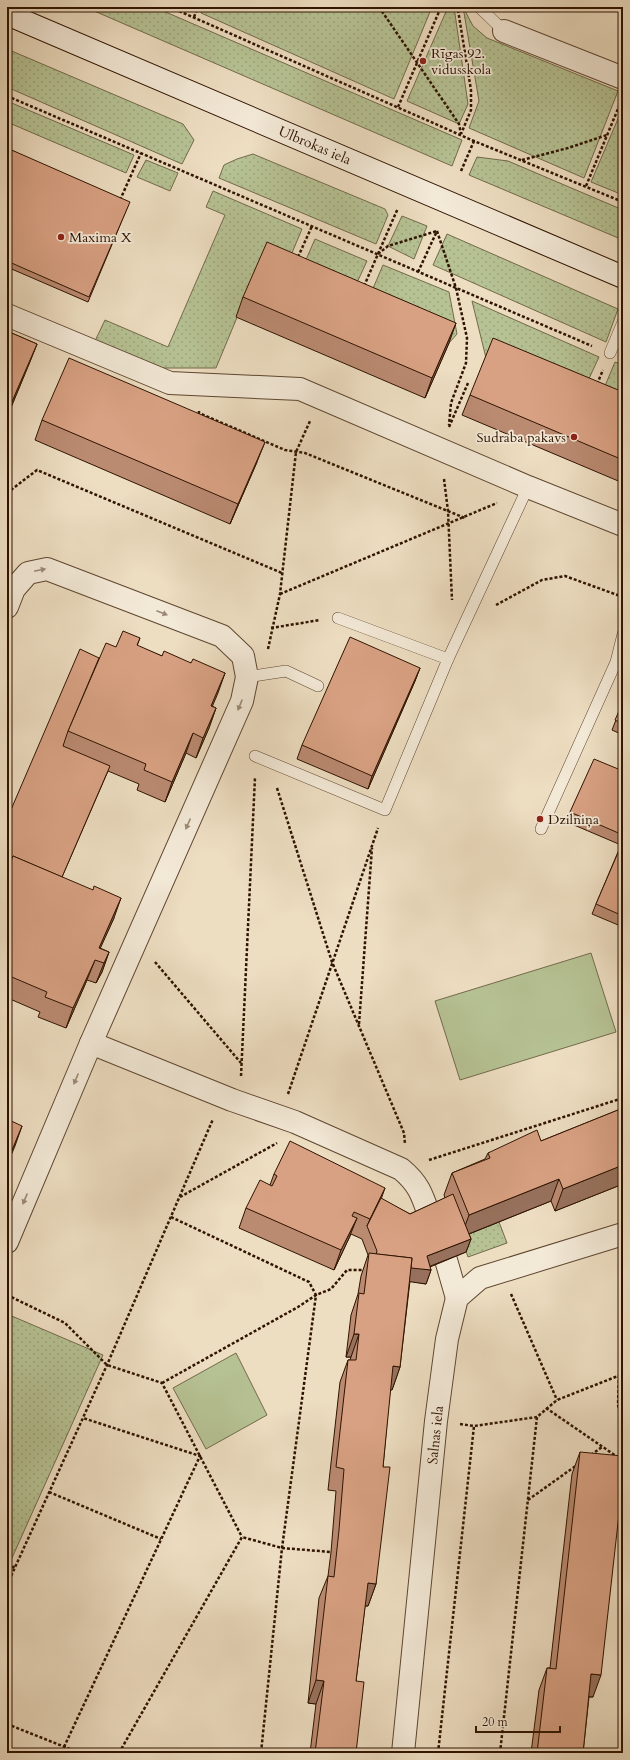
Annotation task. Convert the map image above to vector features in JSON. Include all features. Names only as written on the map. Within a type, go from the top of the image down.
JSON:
[{"type":"street","name":"Ulbrokas iela","points":[[7,14],[623,277]]},
{"type":"street","points":[[504,31],[623,78]]},
{"type":"street","points":[[7,315],[170,383],[300,389],[528,487],[623,525]]},
{"type":"street","points":[[7,607],[14,589],[28,573],[47,569],[222,636],[243,656],[247,677],[242,701],[91,1043],[7,1242]]},
{"type":"street","points":[[91,1043],[223,1096],[280,1117],[401,1169],[413,1179],[421,1191],[429,1215]]},
{"type":"street","points":[[446,1260],[457,1298],[480,1278],[623,1234]]},
{"type":"street","name":"Salnas iela","points":[[403,1753],[436,1421],[446,1338],[457,1298]]},
{"type":"lane","points":[[479,7],[504,31]]},
{"type":"lane","points":[[610,353],[623,322]]},
{"type":"lane","points":[[255,756],[385,810],[448,659],[528,487]]},
{"type":"lane","points":[[338,618],[448,659]]},
{"type":"lane","points":[[541,829],[616,662],[623,634]]},
{"type":"lane","points":[[247,677],[286,671],[318,686]]},
{"type":"path","points":[[170,7],[474,141],[623,202]]},
{"type":"path","points":[[194,17],[198,7]]},
{"type":"path","points":[[379,7],[459,124],[461,134]]},
{"type":"path","points":[[398,107],[441,7]]},
{"type":"path","points":[[457,7],[471,90],[470,110],[461,134]]},
{"type":"path","points":[[7,96],[610,353],[595,388]]},
{"type":"path","points":[[586,186],[623,97]]},
{"type":"path","points":[[522,160],[568,148],[607,135]]},
{"type":"path","points":[[462,172],[474,141]]},
{"type":"path","points":[[121,203],[119,202],[141,153]]},
{"type":"path","points":[[363,289],[408,184]]},
{"type":"path","points":[[296,261],[312,226]]},
{"type":"path","points":[[378,254],[388,246],[437,231]]},
{"type":"path","points":[[418,272],[437,231]]},
{"type":"path","points":[[437,231],[456,288],[467,338],[466,363],[451,403],[449,428]]},
{"type":"path","points":[[454,646],[448,511],[440,449],[468,383]]},
{"type":"path","points":[[195,384],[199,413],[285,450],[305,454],[465,518]]},
{"type":"path","points":[[7,493],[37,470],[282,573]]},
{"type":"path","points":[[280,594],[465,518],[528,487]]},
{"type":"path","points":[[465,623],[536,583],[565,576],[623,597]]},
{"type":"path","points":[[271,628],[338,618]]},
{"type":"path","points":[[255,756],[275,781],[332,962],[404,1133],[405,1147]]},
{"type":"path","points":[[280,1117],[385,810]]},
{"type":"path","points":[[359,1026],[373,844]]},
{"type":"path","points":[[136,940],[242,1064]]},
{"type":"path","points":[[7,1585],[107,1365],[223,1096]]},
{"type":"path","points":[[401,1169],[623,1098]]},
{"type":"path","points":[[179,1197],[280,1142]]},
{"type":"path","points":[[171,1217],[309,1282],[316,1295],[282,1548],[261,1753]]},
{"type":"path","points":[[162,1384],[298,1307],[316,1295],[332,1289],[341,1275],[347,1270],[371,1270]]},
{"type":"path","points":[[501,1272],[557,1400]]},
{"type":"path","points":[[7,1295],[65,1323],[107,1365],[162,1384],[242,1537],[282,1548],[331,1552]]},
{"type":"path","points":[[436,1421],[474,1426],[537,1417],[557,1400],[623,1374]]},
{"type":"path","points":[[619,1375],[618,1405],[623,1424]]},
{"type":"path","points":[[546,1408],[618,1458]]},
{"type":"path","points":[[500,1753],[537,1417]]},
{"type":"path","points":[[83,1418],[200,1456]]},
{"type":"path","points":[[438,1753],[474,1426]]},
{"type":"path","points":[[585,1459],[602,1446]]},
{"type":"path","points":[[64,1747],[200,1456]]},
{"type":"path","points":[[528,1500],[579,1463]]},
{"type":"path","points":[[573,1467],[580,1468]]},
{"type":"path","points":[[49,1492],[161,1539]]},
{"type":"path","points":[[119,1753],[242,1537]]},
{"type":"path","points":[[7,1569],[16,1566]]},
{"type":"path","points":[[7,1724],[80,1753]]},
{"type":"green space","points":[[85,7],[154,7],[462,140],[452,166]]},
{"type":"green space","points":[[204,7],[432,7],[394,99],[201,13]]},
{"type":"green space","points":[[448,7],[454,7],[468,104],[459,124],[407,101]]},
{"type":"green space","points":[[463,7],[473,26],[487,38],[618,91],[584,178],[469,128],[479,101]]},
{"type":"green space","points":[[7,49],[183,124],[194,140],[182,164],[7,87]]},
{"type":"green space","points":[[7,101],[134,155],[126,173],[7,122]]},
{"type":"green space","points":[[623,107],[623,195],[591,182]]},
{"type":"green space","points":[[253,154],[385,209],[388,215],[376,244],[219,178],[224,165]]},
{"type":"green space","points":[[477,157],[508,161],[623,210],[623,240],[469,175]]},
{"type":"green space","points":[[146,160],[178,173],[170,191],[137,177]]},
{"type":"green space","points":[[213,191],[302,229],[284,272],[260,262],[216,368],[163,368],[95,341],[105,320],[168,347],[225,215],[206,207]]},
{"type":"green space","points":[[402,216],[427,226],[414,259],[388,246]]},
{"type":"green space","points":[[447,234],[618,309],[606,342],[433,265]]},
{"type":"green space","points":[[315,239],[367,261],[349,300],[298,278]]},
{"type":"green space","points":[[383,265],[449,292],[457,334],[449,343],[365,307]]},
{"type":"green space","points":[[472,301],[599,357],[580,398],[486,358]]},
{"type":"green space","points":[[615,362],[623,365],[623,416],[597,405]]},
{"type":"green space","points":[[591,953],[616,1032],[460,1080],[435,1001]]},
{"type":"green space","points":[[499,1222],[507,1243],[468,1257],[461,1237]]},
{"type":"green space","points":[[7,1314],[103,1355],[7,1569]]},
{"type":"green space","points":[[236,1353],[267,1415],[206,1449],[173,1388]]},
{"type":"building","name":"Maxima X","points":[[7,148],[130,202],[89,297],[7,261]]},
{"type":"building","points":[[267,242],[456,323],[432,378],[243,297]]},
{"type":"building","points":[[7,331],[37,344],[10,406],[7,405]]},
{"type":"building","points":[[493,338],[623,392],[623,460],[470,395]]},
{"type":"building","points":[[69,358],[265,442],[238,504],[42,420]]},
{"type":"building","points":[[123,631],[140,638],[137,645],[162,656],[164,651],[191,663],[193,659],[225,673],[211,706],[216,708],[203,738],[193,733],[172,782],[144,770],[146,764],[68,731],[106,643],[116,647]]},
{"type":"building","points":[[350,637],[420,668],[372,776],[302,745]]},
{"type":"building","points":[[80,649],[99,658],[63,746],[110,766],[62,877],[13,856],[7,871],[7,819]]},
{"type":"building","points":[[623,702],[623,724],[615,720]]},
{"type":"building","points":[[594,759],[623,771],[623,835],[570,812]]},
{"type":"building","points":[[623,841],[623,916],[596,904]]},
{"type":"building","points":[[13,856],[93,890],[94,886],[121,898],[99,948],[109,952],[104,963],[95,960],[73,1008],[45,997],[47,992],[7,975],[7,871]]},
{"type":"building","points":[[7,992],[11,994],[7,1004]]},
{"type":"building","points":[[623,1108],[623,1165],[563,1189],[559,1179],[469,1215],[452,1173],[490,1158],[488,1153],[537,1130],[541,1141]]},
{"type":"building","points":[[7,1119],[22,1126],[7,1162]]},
{"type":"building","points":[[290,1141],[385,1188],[370,1219],[354,1212],[352,1216],[357,1218],[341,1250],[246,1208],[260,1180],[272,1186],[277,1176],[274,1174]]},
{"type":"building","points":[[7,1178],[10,1180],[7,1187]]},
{"type":"building","points":[[453,1194],[471,1239],[427,1256],[431,1270],[411,1268],[412,1258],[376,1254],[377,1251],[367,1226],[381,1198],[410,1214]]},
{"type":"building","points":[[369,1253],[412,1258],[400,1367],[393,1366],[383,1467],[390,1467],[376,1584],[368,1583],[356,1681],[364,1682],[356,1753],[315,1753],[324,1681],[316,1680],[328,1576],[334,1577],[344,1469],[336,1467],[348,1360],[356,1360],[359,1334],[354,1334],[359,1293],[364,1294]]},
{"type":"building","points":[[580,1452],[623,1456],[623,1478],[601,1675],[591,1674],[583,1753],[537,1753],[547,1668],[556,1669]]},
{"type":"place","name":"Rīgas 92. vidusskola","points":[[423,61]]},
{"type":"place","name":"Maxima X","points":[[61,237]]},
{"type":"place","name":"Sudraba pakavs","points":[[574,437]]},
{"type":"place","name":"Dzilniņa","points":[[540,819]]}]
